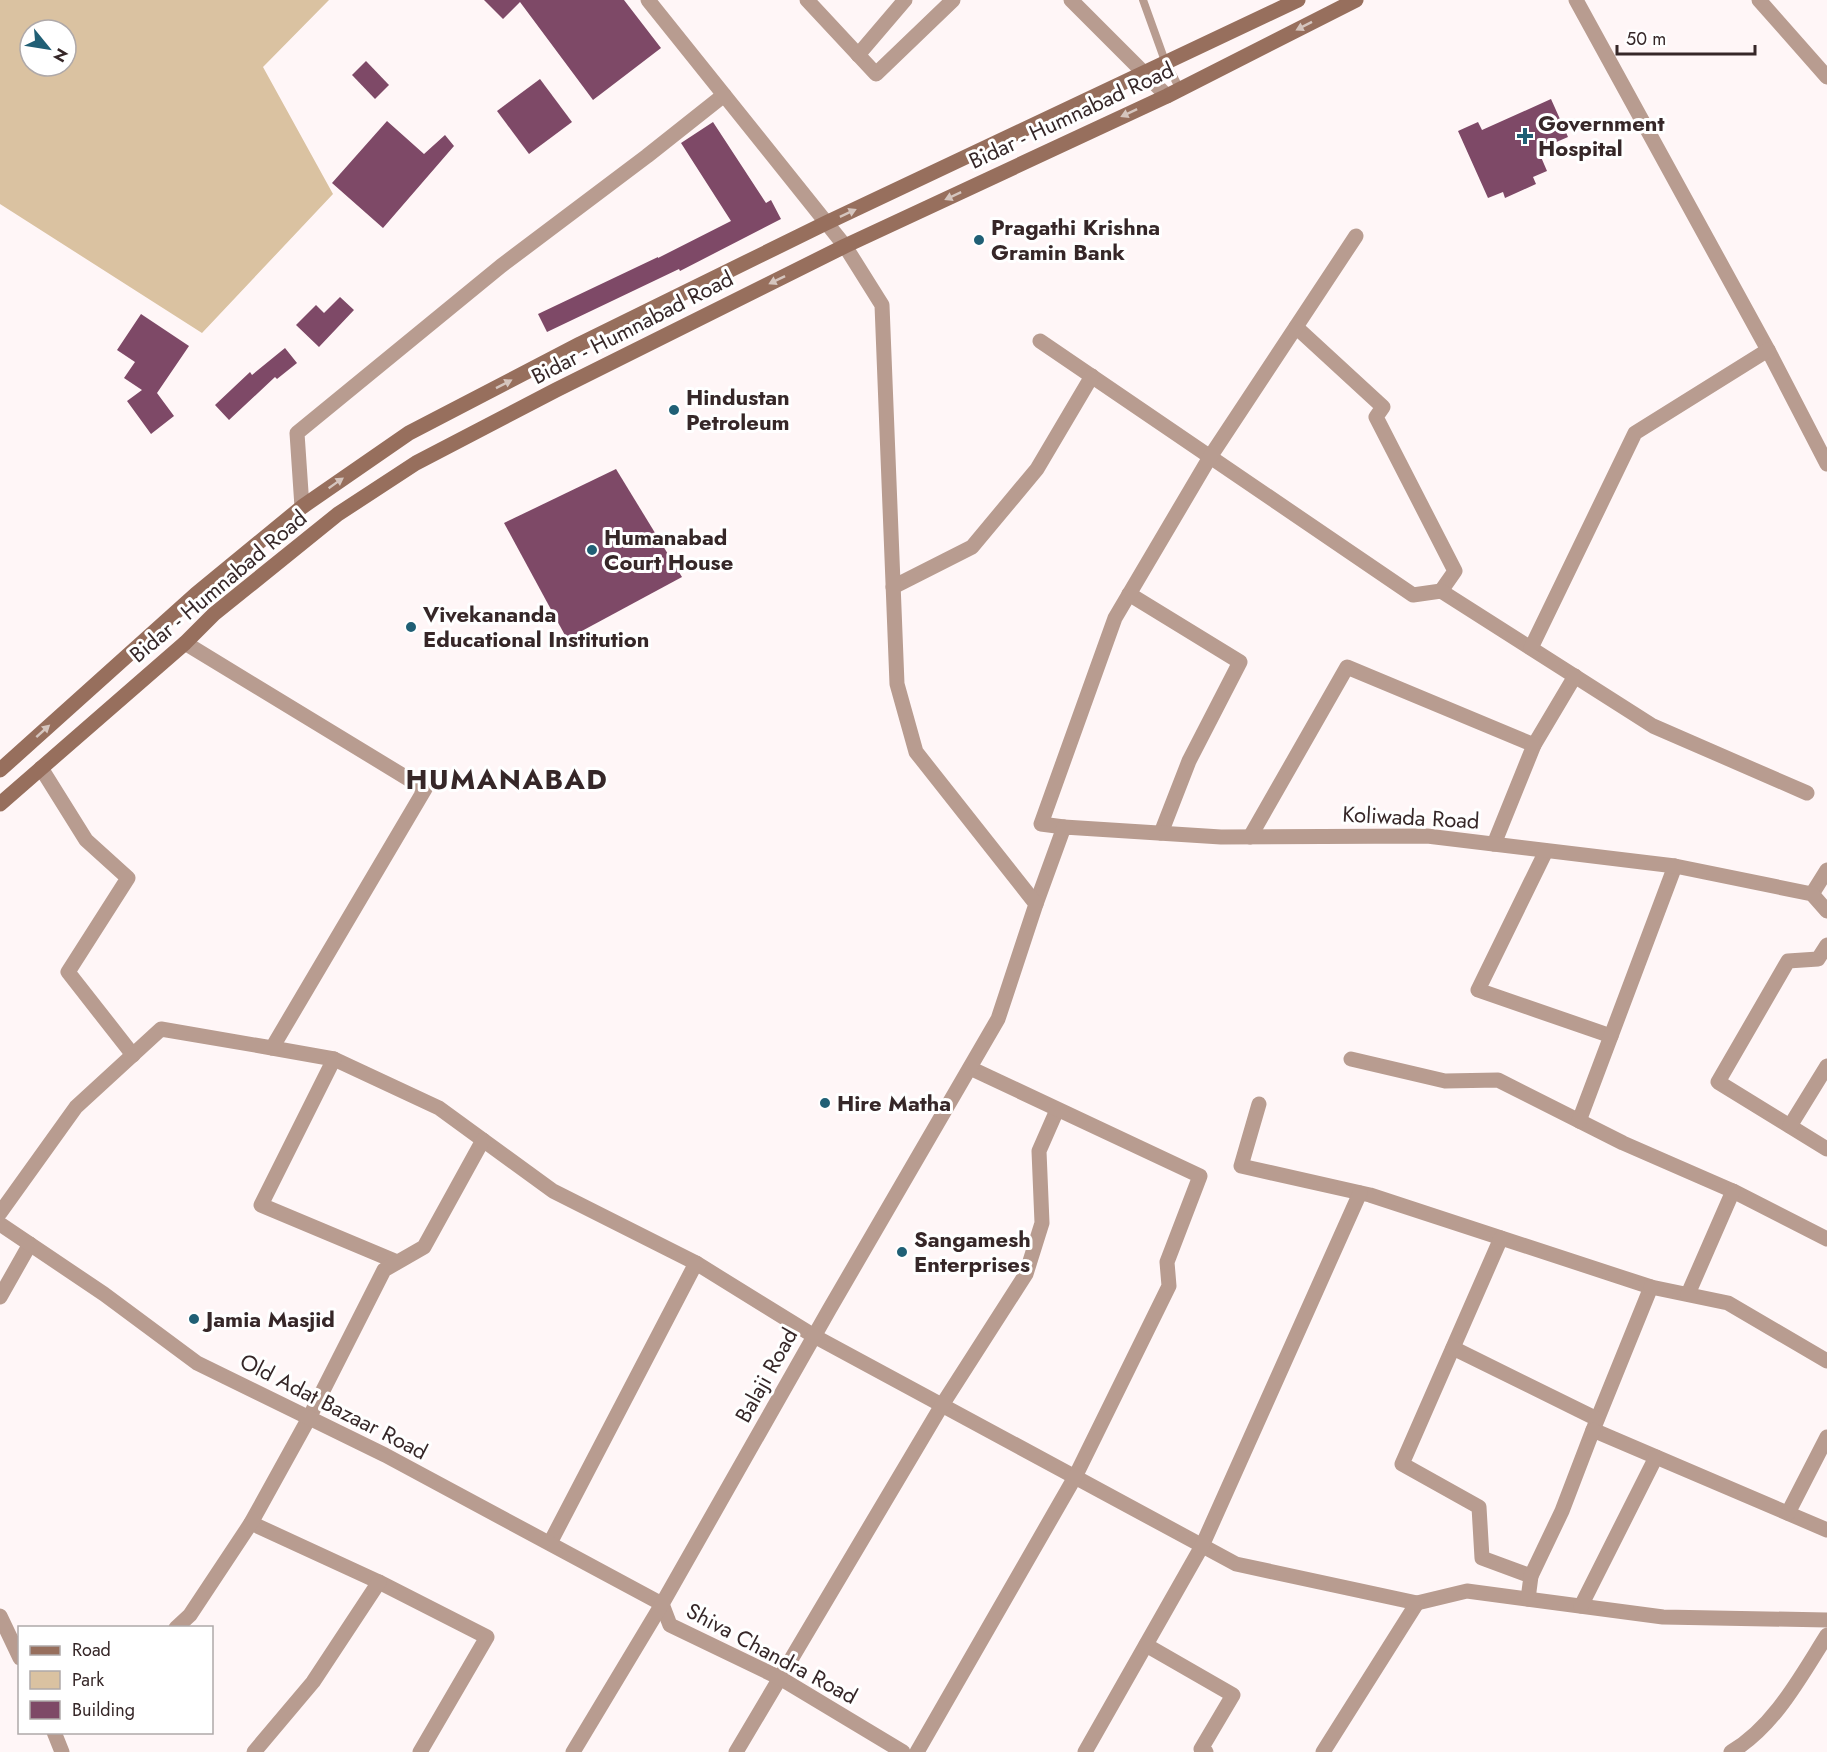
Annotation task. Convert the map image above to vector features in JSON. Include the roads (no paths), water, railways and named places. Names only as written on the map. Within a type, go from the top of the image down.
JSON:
[{"type":"main road","name":"Bidar - Humnabad Road","points":[[0,770],[196,594],[302,507],[409,433],[580,344],[826,223],[1298,0]]},
{"type":"main road","name":"Bidar - Humnabad Road","points":[[0,804],[185,643],[214,614],[338,514],[416,463],[556,390],[844,246],[1174,93],[1356,0]]},
{"type":"street","points":[[648,0],[844,246],[882,306],[897,684],[916,752],[1036,904]]},
{"type":"street","points":[[807,0],[876,74],[953,0]]},
{"type":"street","points":[[858,55],[905,0]]},
{"type":"street","points":[[1071,0],[1143,72],[1174,93]]},
{"type":"street","points":[[1576,0],[1768,350],[1827,464]]},
{"type":"street","points":[[1759,0],[1827,77]]},
{"type":"street","points":[[302,507],[297,433],[501,266],[724,95]]},
{"type":"street","points":[[1161,833],[1189,761],[1240,662],[1129,594],[1210,457],[1356,236]]},
{"type":"street","points":[[1296,327],[1383,407],[1376,417],[1455,571],[1441,591]]},
{"type":"street","points":[[1040,341],[1413,595],[1441,591],[1653,726],[1807,793]]},
{"type":"street","points":[[1531,648],[1635,433],[1768,350]]},
{"type":"street","points":[[893,587],[972,547],[1037,469],[1092,376]]},
{"type":"street","name":"Koliwada Road","points":[[1129,594],[1115,618],[1041,824],[1221,837],[1427,836],[1675,866],[1812,894]]},
{"type":"street","points":[[185,643],[425,789],[272,1048]]},
{"type":"street","points":[[1250,837],[1347,667],[1534,745]]},
{"type":"street","points":[[1494,844],[1534,745],[1575,676]]},
{"type":"street","points":[[41,768],[86,840],[128,878],[68,972],[133,1055]]},
{"type":"street","points":[[1036,904],[1064,826]]},
{"type":"street","points":[[1546,850],[1478,990],[1611,1036]]},
{"type":"street","points":[[1580,1121],[1675,866]]},
{"type":"street","points":[[1812,894],[1827,870]]},
{"type":"street","points":[[1812,894],[1827,889]]},
{"type":"street","points":[[1812,894],[1827,911]]},
{"type":"street","name":"Balaji Road","points":[[573,1752],[662,1604],[998,1019],[1036,904]]},
{"type":"street","points":[[1827,945],[1818,959],[1788,961],[1718,1082],[1827,1149]]},
{"type":"street","points":[[0,1213],[76,1107],[161,1029],[334,1059],[439,1108],[553,1191],[696,1263],[814,1336],[1236,1564],[1417,1603],[1467,1591],[1663,1617],[1827,1620]]},
{"type":"street","points":[[334,1059],[261,1205],[397,1262]]},
{"type":"street","points":[[1351,1059],[1445,1081],[1498,1080],[1623,1143],[1733,1191],[1827,1239]]},
{"type":"street","points":[[1790,1126],[1827,1066]]},
{"type":"street","points":[[917,1752],[1075,1477],[1169,1286],[1167,1262],[1200,1176],[970,1068]]},
{"type":"street","points":[[1259,1104],[1241,1166],[1360,1193],[1651,1287],[1728,1303],[1827,1361]]},
{"type":"street","points":[[736,1752],[942,1406],[1026,1274],[1042,1223],[1039,1151],[1057,1110]]},
{"type":"street","points":[[178,1626],[190,1615],[250,1523],[309,1418],[384,1270],[424,1247],[483,1140]]},
{"type":"street","points":[[1688,1294],[1733,1191]]},
{"type":"street","points":[[1085,1752],[1202,1546],[1360,1193]]},
{"type":"street","name":"Old Adat Bazaar Road","points":[[0,1224],[104,1294],[197,1363],[385,1455],[662,1604]]},
{"type":"street","points":[[1501,1238],[1402,1464],[1479,1507],[1482,1558],[1531,1576]]},
{"type":"street","points":[[0,1297],[30,1244]]},
{"type":"street","points":[[550,1544],[696,1263]]},
{"type":"street","points":[[1528,1599],[1531,1576],[1562,1511],[1651,1287]]},
{"type":"street","points":[[1453,1348],[1656,1457],[1827,1530]]},
{"type":"street","points":[[1788,1514],[1827,1437]]},
{"type":"street","points":[[1581,1606],[1656,1457]]},
{"type":"street","points":[[250,1523],[379,1582],[487,1637],[420,1752]]},
{"type":"street","points":[[254,1752],[313,1682],[379,1582]]},
{"type":"street","points":[[1323,1752],[1417,1603]]},
{"type":"street","name":"Shiva Chandra Road","points":[[662,1604],[670,1625],[780,1678],[903,1752]]},
{"type":"street","points":[[0,1616],[18,1654]]},
{"type":"street","points":[[1731,1752],[1746,1743],[1789,1696],[1827,1635]]},
{"type":"street","points":[[1146,1645],[1233,1695],[1201,1749],[1206,1752]]},
{"type":"lane","points":[[1143,0],[1166,62],[1174,93]]},
{"type":"place","name":"Government Hospital","points":[[1525,136]]},
{"type":"place","name":"Pragathi Krishna Gramin Bank","points":[[979,240]]},
{"type":"place","name":"Hindustan Petroleum","points":[[674,410]]},
{"type":"place","name":"Humanabad Court House","points":[[592,550]]},
{"type":"place","name":"Vivekananda Educational Institution","points":[[411,627]]},
{"type":"place","name":"Hire Matha","points":[[825,1103]]},
{"type":"place","name":"Sangamesh Enterprises","points":[[902,1252]]},
{"type":"place","name":"Jamia Masjid","points":[[194,1319]]},
{"type":"district","name":"HUMANABAD","points":[[507,779]]}]
